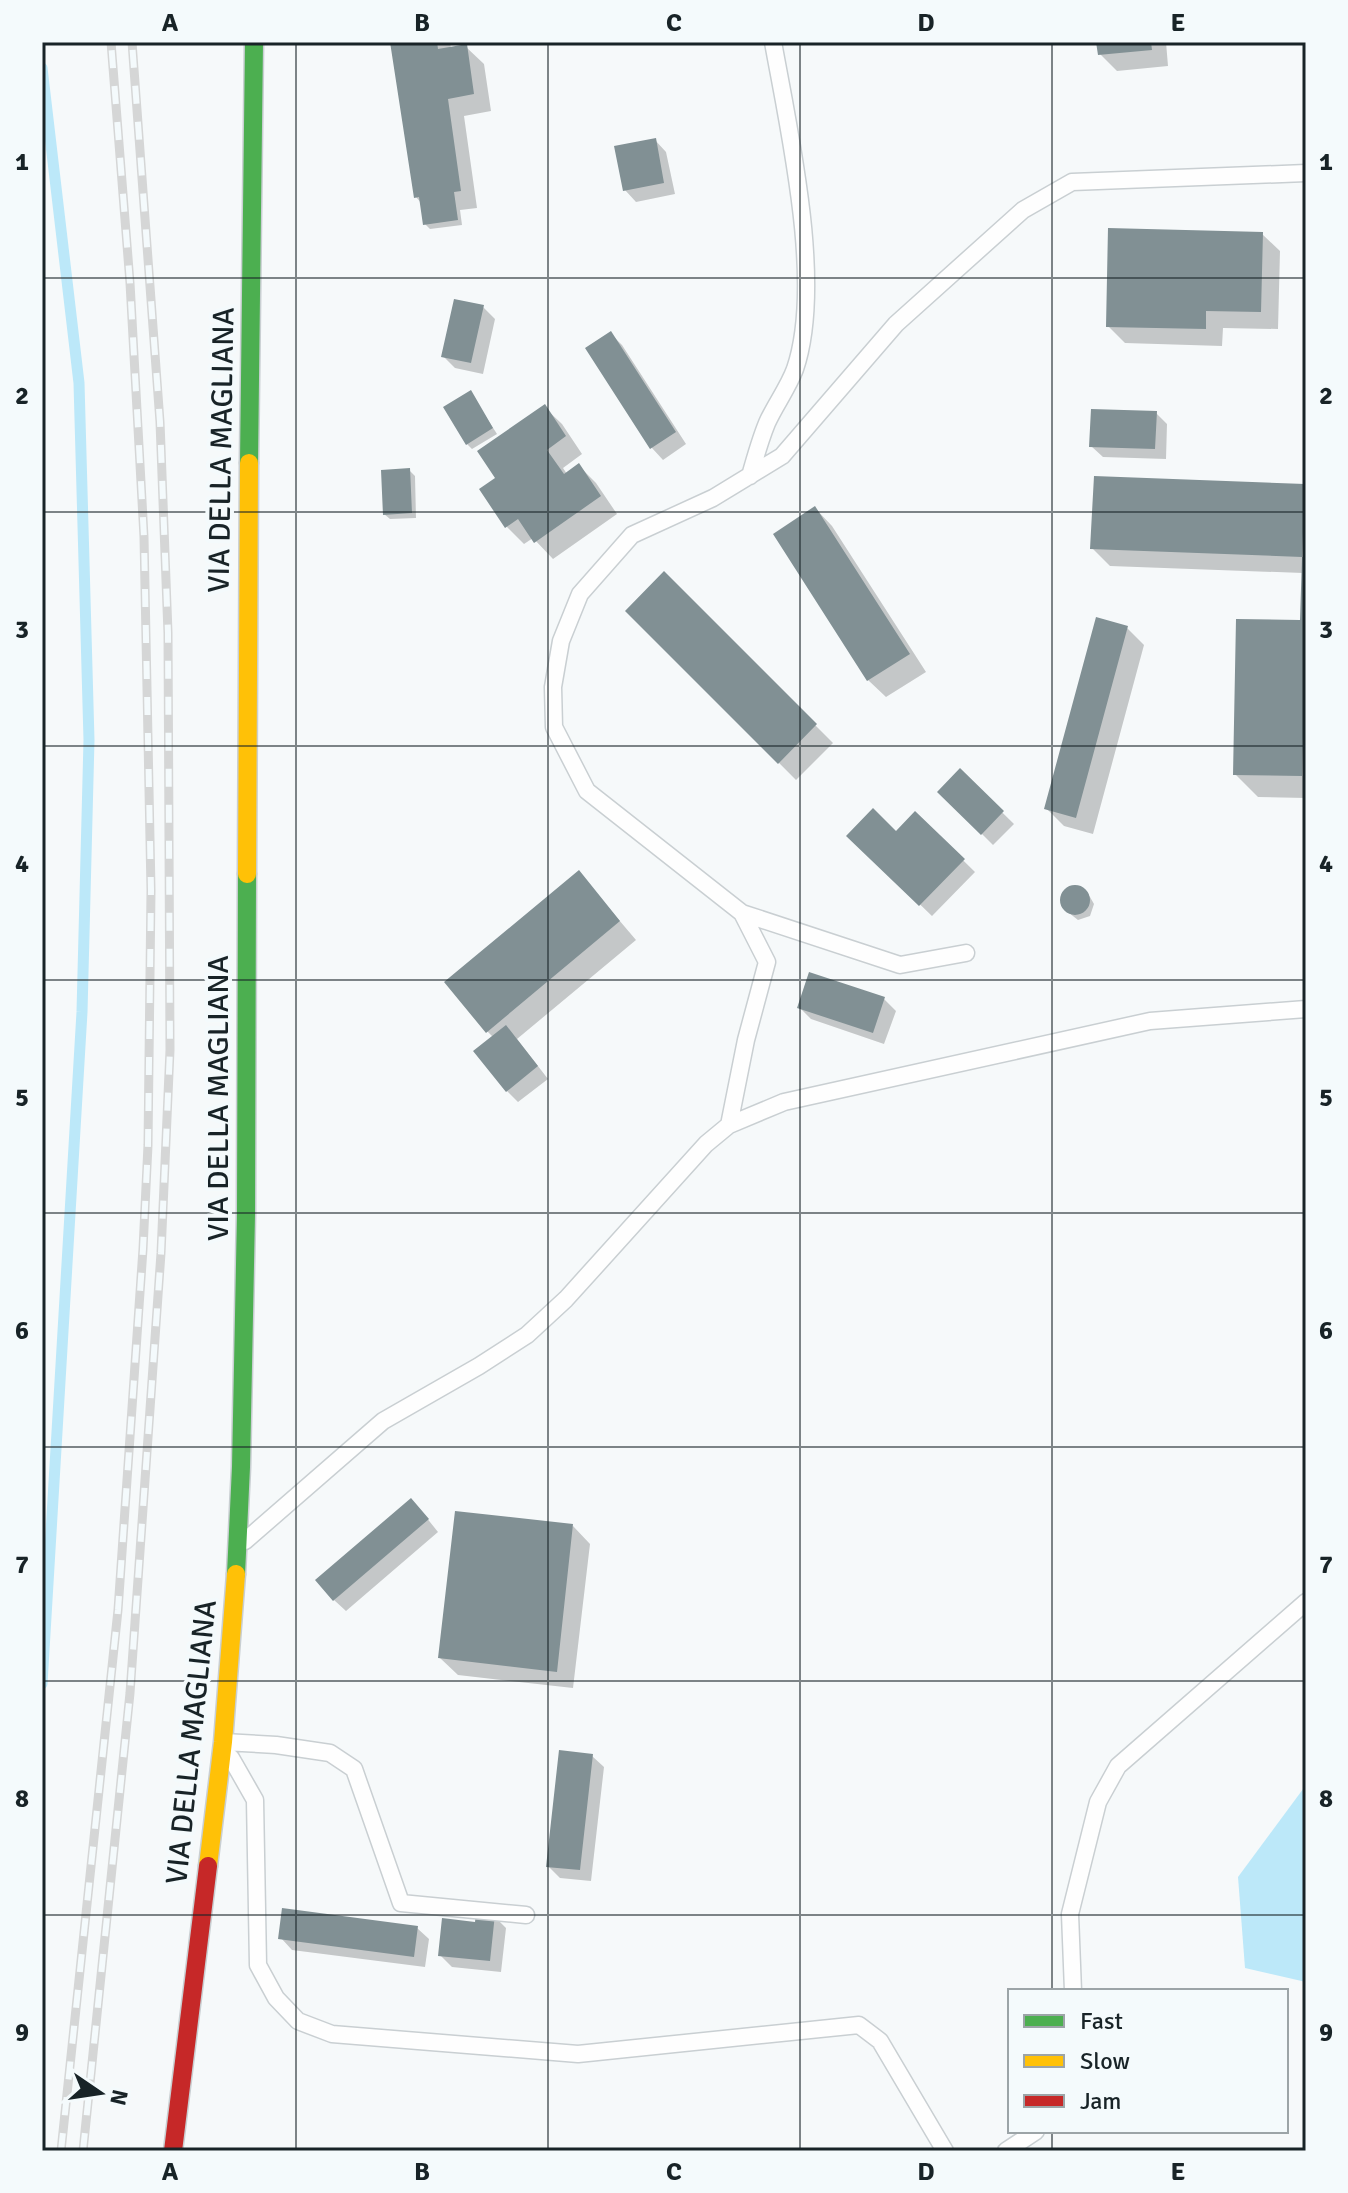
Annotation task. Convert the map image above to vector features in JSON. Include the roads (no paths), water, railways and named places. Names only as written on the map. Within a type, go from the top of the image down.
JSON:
[{"type":"main road","name":"VIA DELLA MAGLIANA","points":[[173,2151],[223,1742],[238,1547],[246,1214],[248,540],[254,42]]},
{"type":"lane","points":[[750,476],[767,423],[795,369],[803,332],[807,271],[787,116],[773,42]]},
{"type":"lane","points":[[966,953],[900,965],[742,913],[587,791],[554,727],[553,687],[561,641],[580,594],[632,535],[713,498],[782,456],[896,324],[1023,210],[1072,182],[1306,173]]},
{"type":"lane","points":[[729,1125],[746,1040],[767,962],[742,913]]},
{"type":"lane","points":[[238,1547],[383,1421],[527,1335],[566,1299],[685,1164],[729,1125],[784,1102],[1150,1021],[1306,1009]]},
{"type":"lane","points":[[1073,1989],[1070,1914],[1098,1802],[1118,1766],[1306,1602]]},
{"type":"lane","points":[[223,1742],[276,1745],[330,1753],[354,1769],[401,1903],[526,1915]]},
{"type":"lane","points":[[223,1742],[255,1800],[258,1965],[276,1998],[298,2021],[332,2034],[578,2054],[859,2025],[880,2041],[945,2151]]},
{"type":"lane","points":[[1006,2151],[1033,2133]]},
{"type":"water","points":[[1306,1785],[1306,1982],[1245,1968],[1238,1877]]},
{"type":"waterway","points":[[42,68],[79,383],[89,740],[82,1012],[42,1684]]},
{"type":"railway","points":[[61,2151],[118,1610],[148,1145],[151,890],[144,537],[130,283],[111,42]]},
{"type":"railway","points":[[83,2151],[130,1693],[161,1253],[170,1050],[168,633],[160,422],[132,42]]}]
